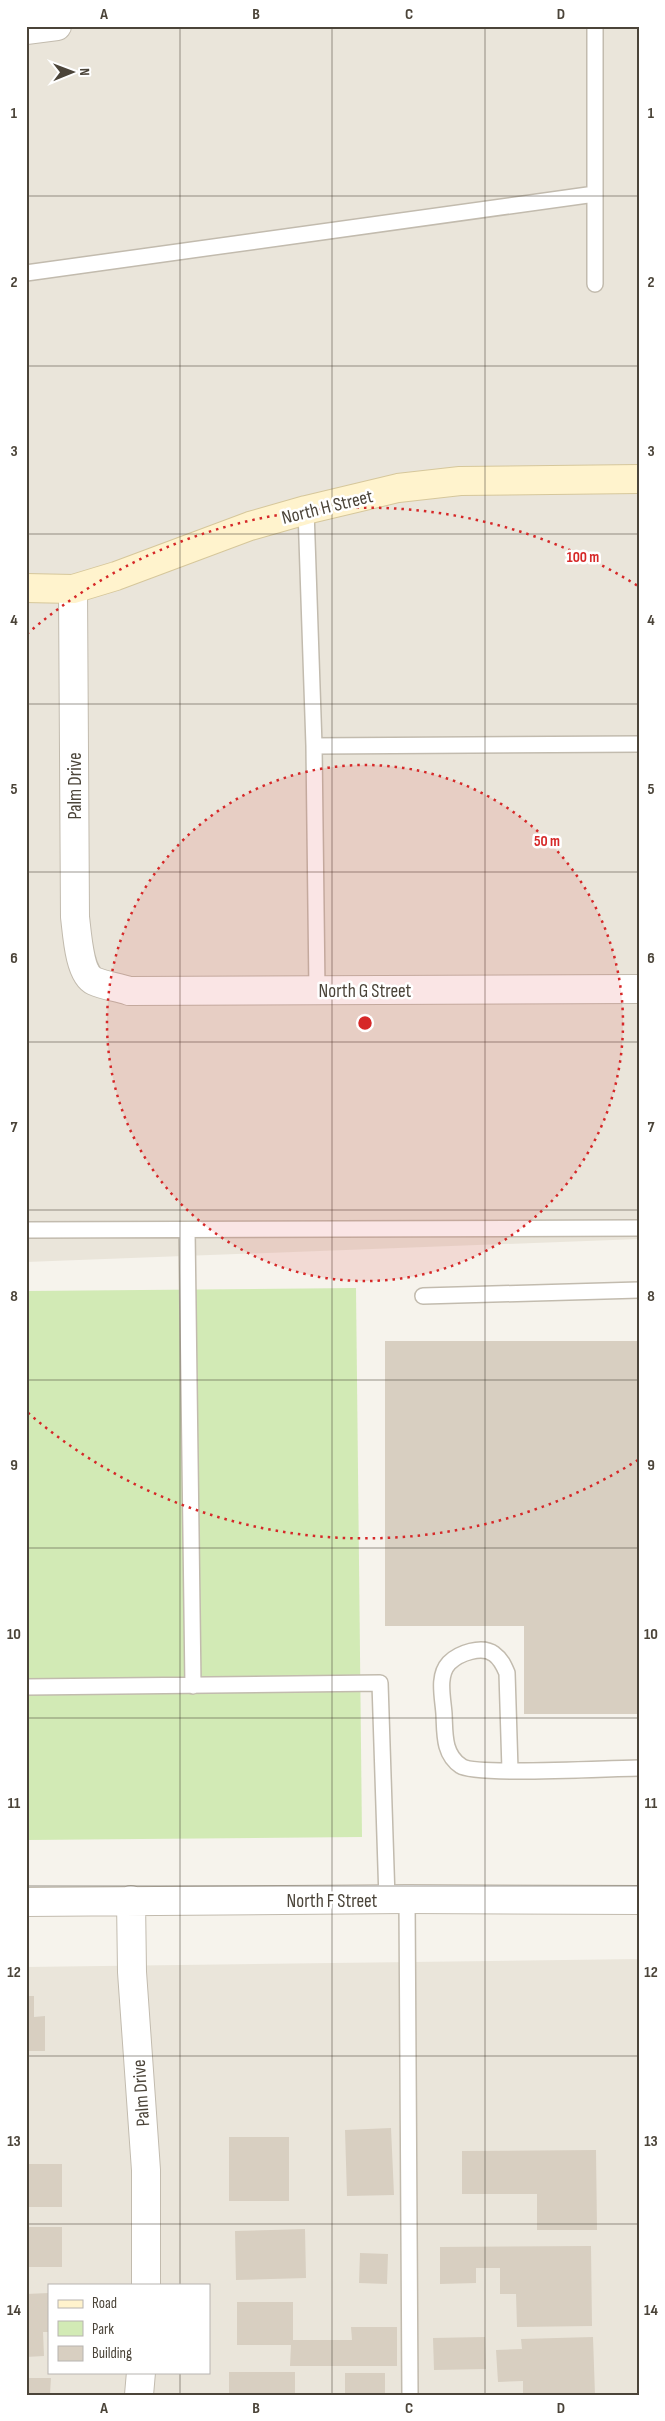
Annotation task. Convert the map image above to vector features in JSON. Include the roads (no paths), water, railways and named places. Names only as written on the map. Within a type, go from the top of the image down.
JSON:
[{"type":"street","points":[[26,30],[57,26]]},
{"type":"street","name":"North H Street","points":[[26,588],[73,589],[116,576],[250,526],[306,510],[398,488],[460,481],[639,478]]},
{"type":"street","name":"Palm Drive","points":[[73,589],[75,917],[78,944],[86,972],[92,980]]},
{"type":"street","name":"North G Street","points":[[92,980],[129,991],[639,989]]},
{"type":"street","name":"North F Street","points":[[26,1902],[398,1899],[639,1900]]},
{"type":"street","name":"Palm Drive","points":[[131,1900],[132,1972],[146,2170],[146,2284]]},
{"type":"street","points":[[139,2395],[141,2374]]},
{"type":"lane","points":[[595,26],[595,284]]},
{"type":"lane","points":[[26,274],[595,194]]},
{"type":"lane","points":[[306,510],[314,746],[317,990]]},
{"type":"lane","points":[[314,746],[639,744]]},
{"type":"lane","points":[[26,1230],[639,1228]]},
{"type":"lane","points":[[186,1230],[193,1686]]},
{"type":"lane","points":[[423,1296],[639,1290]]},
{"type":"lane","points":[[510,1770],[507,1673],[501,1661],[494,1653],[485,1651],[467,1652],[454,1658],[445,1668],[442,1678],[446,1744],[450,1754],[459,1765],[468,1770],[510,1770],[639,1768]]},
{"type":"lane","points":[[26,1687],[380,1683],[398,1899],[410,2395]]}]
